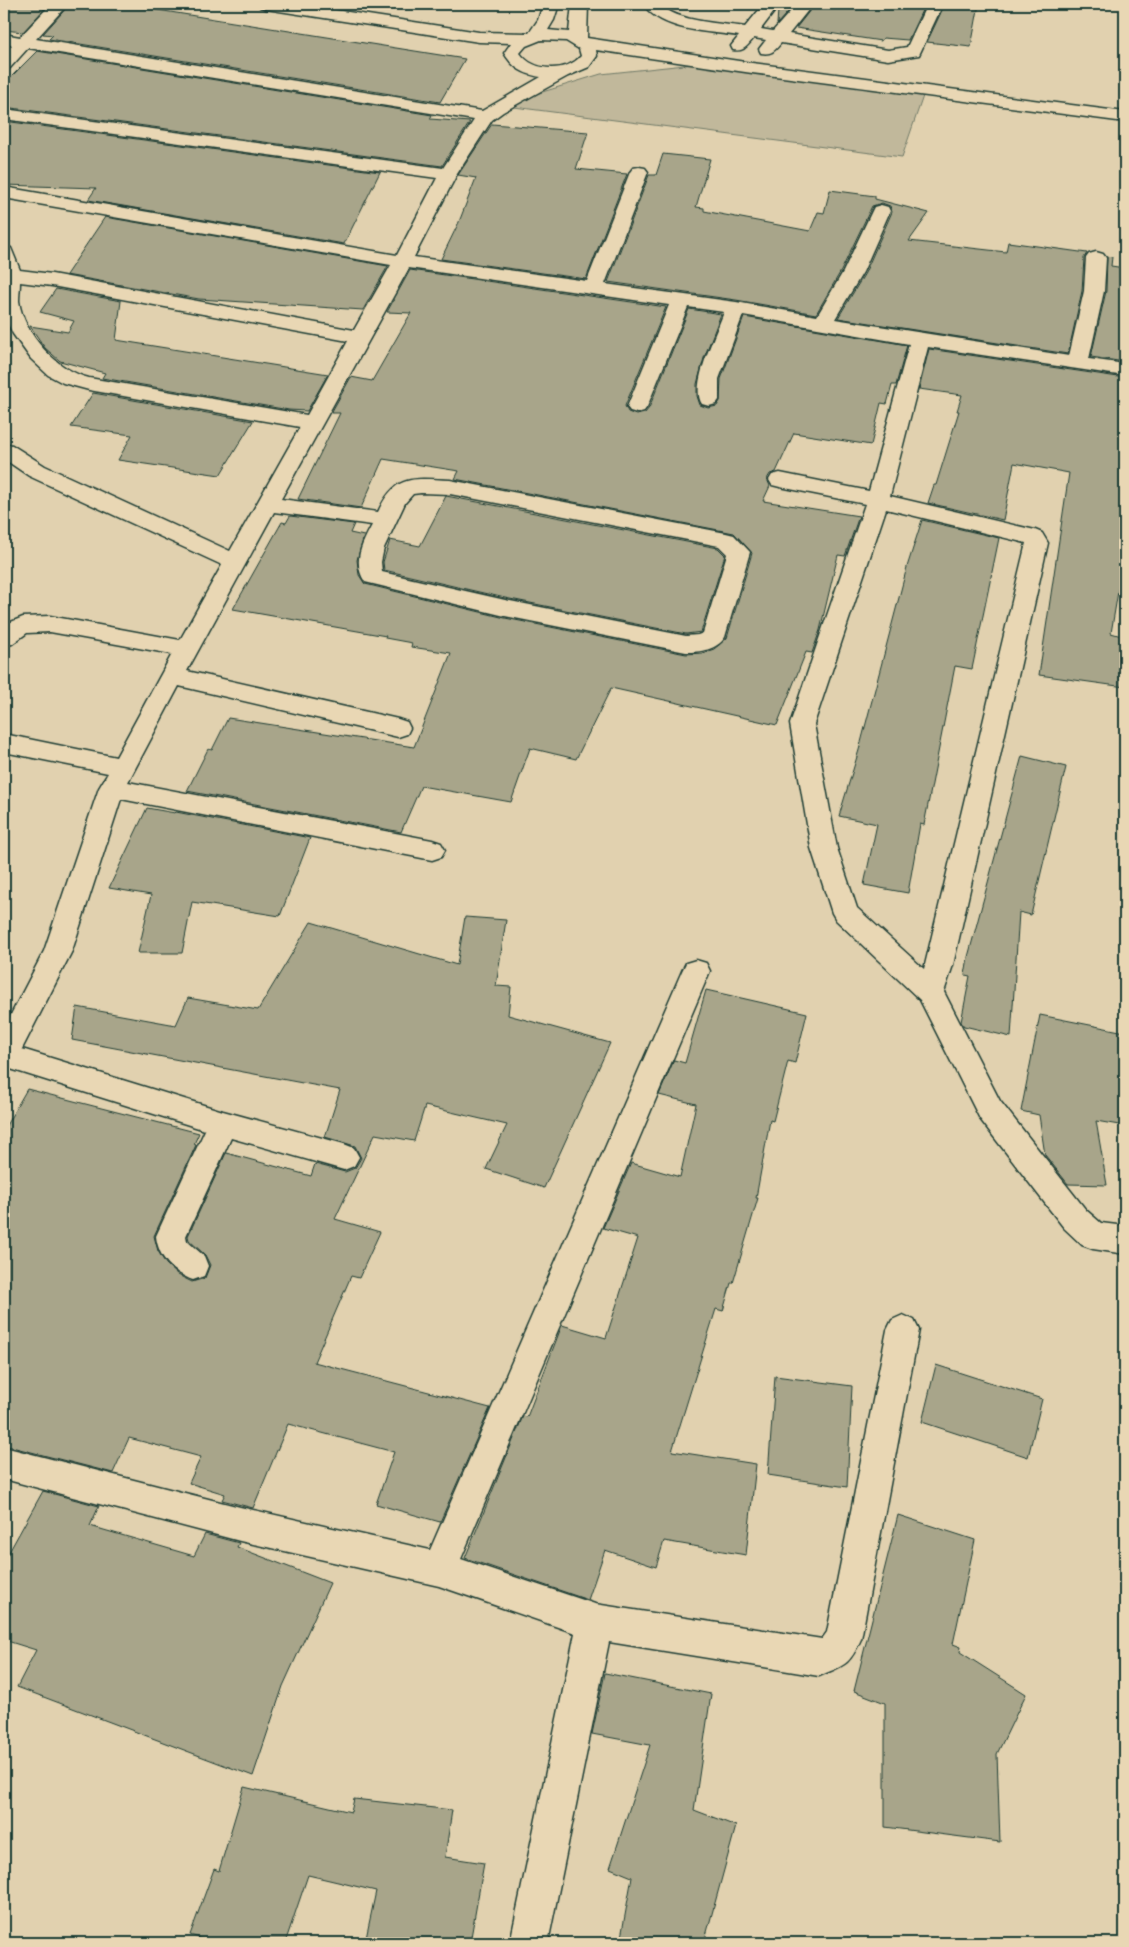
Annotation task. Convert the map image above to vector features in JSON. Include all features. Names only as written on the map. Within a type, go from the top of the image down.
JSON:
[{"type":"street","points":[[4,64],[60,4]]},
{"type":"street","points":[[266,4],[479,37],[557,35],[581,42],[752,68],[1125,118]]},
{"type":"street","points":[[546,20],[551,4]]},
{"type":"street","points":[[517,62],[512,53],[514,47],[532,37],[546,20],[572,4]]},
{"type":"street","points":[[4,39],[491,113],[587,60],[590,52],[581,42],[580,4]]},
{"type":"street","points":[[651,4],[660,14],[679,21],[888,55],[913,51],[935,4]]},
{"type":"street","points":[[727,63],[772,4]]},
{"type":"street","points":[[752,68],[805,4]]},
{"type":"street","points":[[413,27],[517,62],[538,72],[694,59]]},
{"type":"street","points":[[344,1157],[223,1123],[4,1055],[58,951],[117,777],[448,174],[491,113],[517,62]]},
{"type":"street","points":[[4,114],[448,174]]},
{"type":"street","points":[[594,288],[639,172]]},
{"type":"street","points":[[4,192],[401,261],[736,308],[920,340],[1125,370]]},
{"type":"street","points":[[824,322],[853,272],[881,211]]},
{"type":"street","points":[[4,252],[12,275],[9,302],[12,316],[23,335],[55,370],[63,376],[89,384],[267,416],[312,422]]},
{"type":"street","points":[[1078,363],[1094,291],[1096,258]]},
{"type":"street","points":[[12,275],[62,282],[360,337]]},
{"type":"street","points":[[637,407],[680,300]]},
{"type":"street","points":[[709,400],[709,378],[736,308]]},
{"type":"street","points":[[920,340],[878,500],[802,724],[824,848],[845,914],[930,992],[990,1110],[1075,1219],[1093,1235],[1125,1240]]},
{"type":"street","points":[[4,450],[37,471],[236,562]]},
{"type":"street","points":[[780,480],[1027,534],[1034,538],[1037,543],[939,964],[930,992]]},
{"type":"street","points":[[421,486],[450,487],[726,540],[739,552],[713,637],[708,641],[686,644],[495,606],[373,577],[369,570],[368,558],[386,520],[399,495],[405,489],[421,486]]},
{"type":"street","points":[[268,504],[386,520]]},
{"type":"street","points":[[4,638],[11,630],[23,625],[50,624],[187,649]]},
{"type":"street","points":[[173,676],[398,728]]},
{"type":"street","points":[[4,743],[117,777],[432,850]]},
{"type":"street","points":[[440,1569],[696,971]]},
{"type":"street","points":[[193,1266],[172,1247],[171,1236],[223,1123]]},
{"type":"street","points":[[4,1463],[240,1524],[440,1569],[594,1622],[819,1658],[834,1652],[843,1639],[903,1330]]},
{"type":"street","points":[[529,1943],[580,1699],[594,1622]]},
{"type":"shaded area","points":[[694,64],[923,96],[902,157],[514,107],[514,103],[536,94],[601,74]]},
{"type":"building","points":[[4,4],[49,4],[23,32],[4,30]]},
{"type":"building","points":[[70,4],[110,4],[145,8],[465,59],[440,102],[49,39],[53,35],[43,34]]},
{"type":"building","points":[[782,4],[795,4],[777,24],[778,10]]},
{"type":"building","points":[[815,4],[925,4],[908,40],[883,38],[881,41],[796,28]]},
{"type":"building","points":[[945,4],[979,4],[971,47],[927,42]]},
{"type":"building","points":[[37,51],[432,115],[430,119],[470,122],[442,166],[4,107],[4,84]]},
{"type":"building","points":[[4,121],[380,172],[344,244],[88,200],[96,188],[4,185]]},
{"type":"building","points":[[492,124],[588,132],[576,169],[627,174],[586,279],[441,259],[459,222],[476,178],[458,175]]},
{"type":"building","points":[[663,154],[710,159],[696,207],[704,208],[704,211],[810,231],[818,212],[824,213],[830,190],[875,196],[875,199],[929,213],[909,241],[1006,252],[1008,242],[1087,253],[1084,258],[1082,291],[1068,354],[838,318],[865,273],[892,212],[890,206],[882,203],[872,206],[841,271],[816,314],[736,300],[608,282],[649,175],[656,175]]},
{"type":"building","points":[[105,217],[388,266],[363,310],[199,299],[66,275]]},
{"type":"building","points":[[1107,256],[1112,257],[1111,266],[1125,268],[1125,362],[1091,357],[1106,291]]},
{"type":"building","points":[[410,270],[666,307],[625,406],[628,412],[636,415],[645,413],[649,408],[689,309],[721,314],[704,358],[697,384],[697,396],[700,405],[708,408],[717,406],[720,401],[721,379],[744,317],[907,345],[896,385],[892,385],[887,404],[881,403],[871,445],[794,433],[776,472],[770,474],[767,479],[770,486],[763,501],[859,516],[845,556],[838,555],[820,630],[812,653],[806,652],[777,725],[611,688],[576,759],[530,748],[511,802],[421,786],[401,832],[187,791],[208,749],[212,750],[228,718],[414,747],[451,653],[411,647],[412,643],[385,638],[386,636],[233,609],[282,522],[286,523],[290,516],[354,524],[350,533],[364,536],[357,560],[359,575],[365,584],[505,618],[686,654],[703,653],[714,649],[727,638],[752,553],[734,533],[455,479],[459,471],[383,459],[361,508],[298,499],[340,413],[331,413],[351,377],[372,381],[411,313],[387,312]]},
{"type":"building","points":[[56,289],[121,301],[116,340],[328,374],[307,411],[289,410],[102,378],[105,373],[60,361],[45,348],[30,326],[68,332],[74,321],[40,312]]},
{"type":"building","points":[[929,349],[1125,378],[1125,527],[1119,573],[1121,574],[1111,633],[1125,637],[1125,687],[1039,675],[1069,473],[1014,463],[1003,520],[928,503],[934,485],[936,485],[959,411],[957,411],[962,395],[919,389]]},
{"type":"building","points":[[93,393],[253,421],[220,475],[118,460],[132,435],[71,427]]},
{"type":"building","points":[[446,496],[718,548],[725,555],[701,632],[686,634],[505,598],[384,570],[383,562],[390,540],[420,546]]},
{"type":"building","points":[[922,520],[999,538],[972,669],[955,666],[924,825],[920,824],[908,893],[864,885],[877,824],[839,816],[859,750],[907,567]]},
{"type":"building","points":[[1022,756],[1066,767],[1031,915],[1019,912],[1011,1037],[964,1026],[961,1022],[970,976],[965,975],[968,957]]},
{"type":"building","points":[[147,808],[310,838],[280,916],[192,902],[182,953],[138,953],[151,895],[109,888]]},
{"type":"building","points":[[465,917],[506,920],[496,986],[511,987],[508,1015],[610,1043],[544,1188],[486,1169],[507,1125],[425,1106],[414,1141],[375,1134],[335,1219],[380,1232],[359,1278],[351,1276],[314,1362],[490,1408],[440,1522],[376,1504],[394,1452],[288,1424],[253,1508],[222,1500],[225,1494],[189,1483],[201,1457],[129,1438],[113,1473],[4,1445],[4,1129],[27,1089],[199,1133],[194,1144],[196,1145],[154,1236],[158,1251],[166,1264],[178,1275],[192,1282],[205,1278],[210,1265],[205,1255],[189,1240],[188,1236],[226,1153],[311,1176],[315,1164],[345,1172],[355,1168],[361,1158],[355,1146],[325,1137],[340,1090],[72,1040],[77,1007],[176,1025],[188,998],[258,1010],[311,922],[457,965]]},
{"type":"building","points":[[706,990],[807,1013],[795,1063],[788,1061],[773,1121],[770,1120],[756,1198],[758,1198],[733,1283],[731,1283],[723,1311],[716,1309],[672,1451],[756,1464],[746,1555],[664,1541],[656,1567],[605,1550],[588,1600],[465,1558],[523,1416],[527,1417],[562,1325],[606,1338],[638,1238],[603,1228],[631,1163],[680,1177],[696,1104],[659,1095],[674,1060],[685,1063]]},
{"type":"building","points":[[1040,1015],[1125,1032],[1125,1126],[1096,1121],[1107,1185],[1068,1184],[1045,1155],[1039,1115],[1021,1111]]},
{"type":"building","points":[[936,1365],[1042,1399],[1028,1457],[922,1422]]},
{"type":"building","points":[[775,1376],[852,1386],[847,1487],[768,1475]]},
{"type":"building","points":[[43,1491],[99,1506],[90,1526],[194,1556],[205,1534],[239,1543],[237,1547],[330,1583],[283,1686],[253,1776],[17,1687],[36,1650],[4,1640],[4,1561]]},
{"type":"building","points":[[898,1515],[975,1540],[953,1644],[961,1647],[960,1652],[1026,1694],[997,1754],[1000,1842],[885,1827],[885,1703],[854,1691]]},
{"type":"building","points":[[605,1673],[711,1694],[694,1810],[736,1826],[704,1943],[620,1943],[632,1877],[610,1868],[650,1745],[592,1734]]},
{"type":"building","points":[[244,1787],[351,1812],[354,1799],[452,1810],[445,1857],[484,1863],[470,1943],[365,1943],[376,1891],[308,1875],[285,1943],[215,1943],[190,1935],[214,1869],[219,1871]]}]
